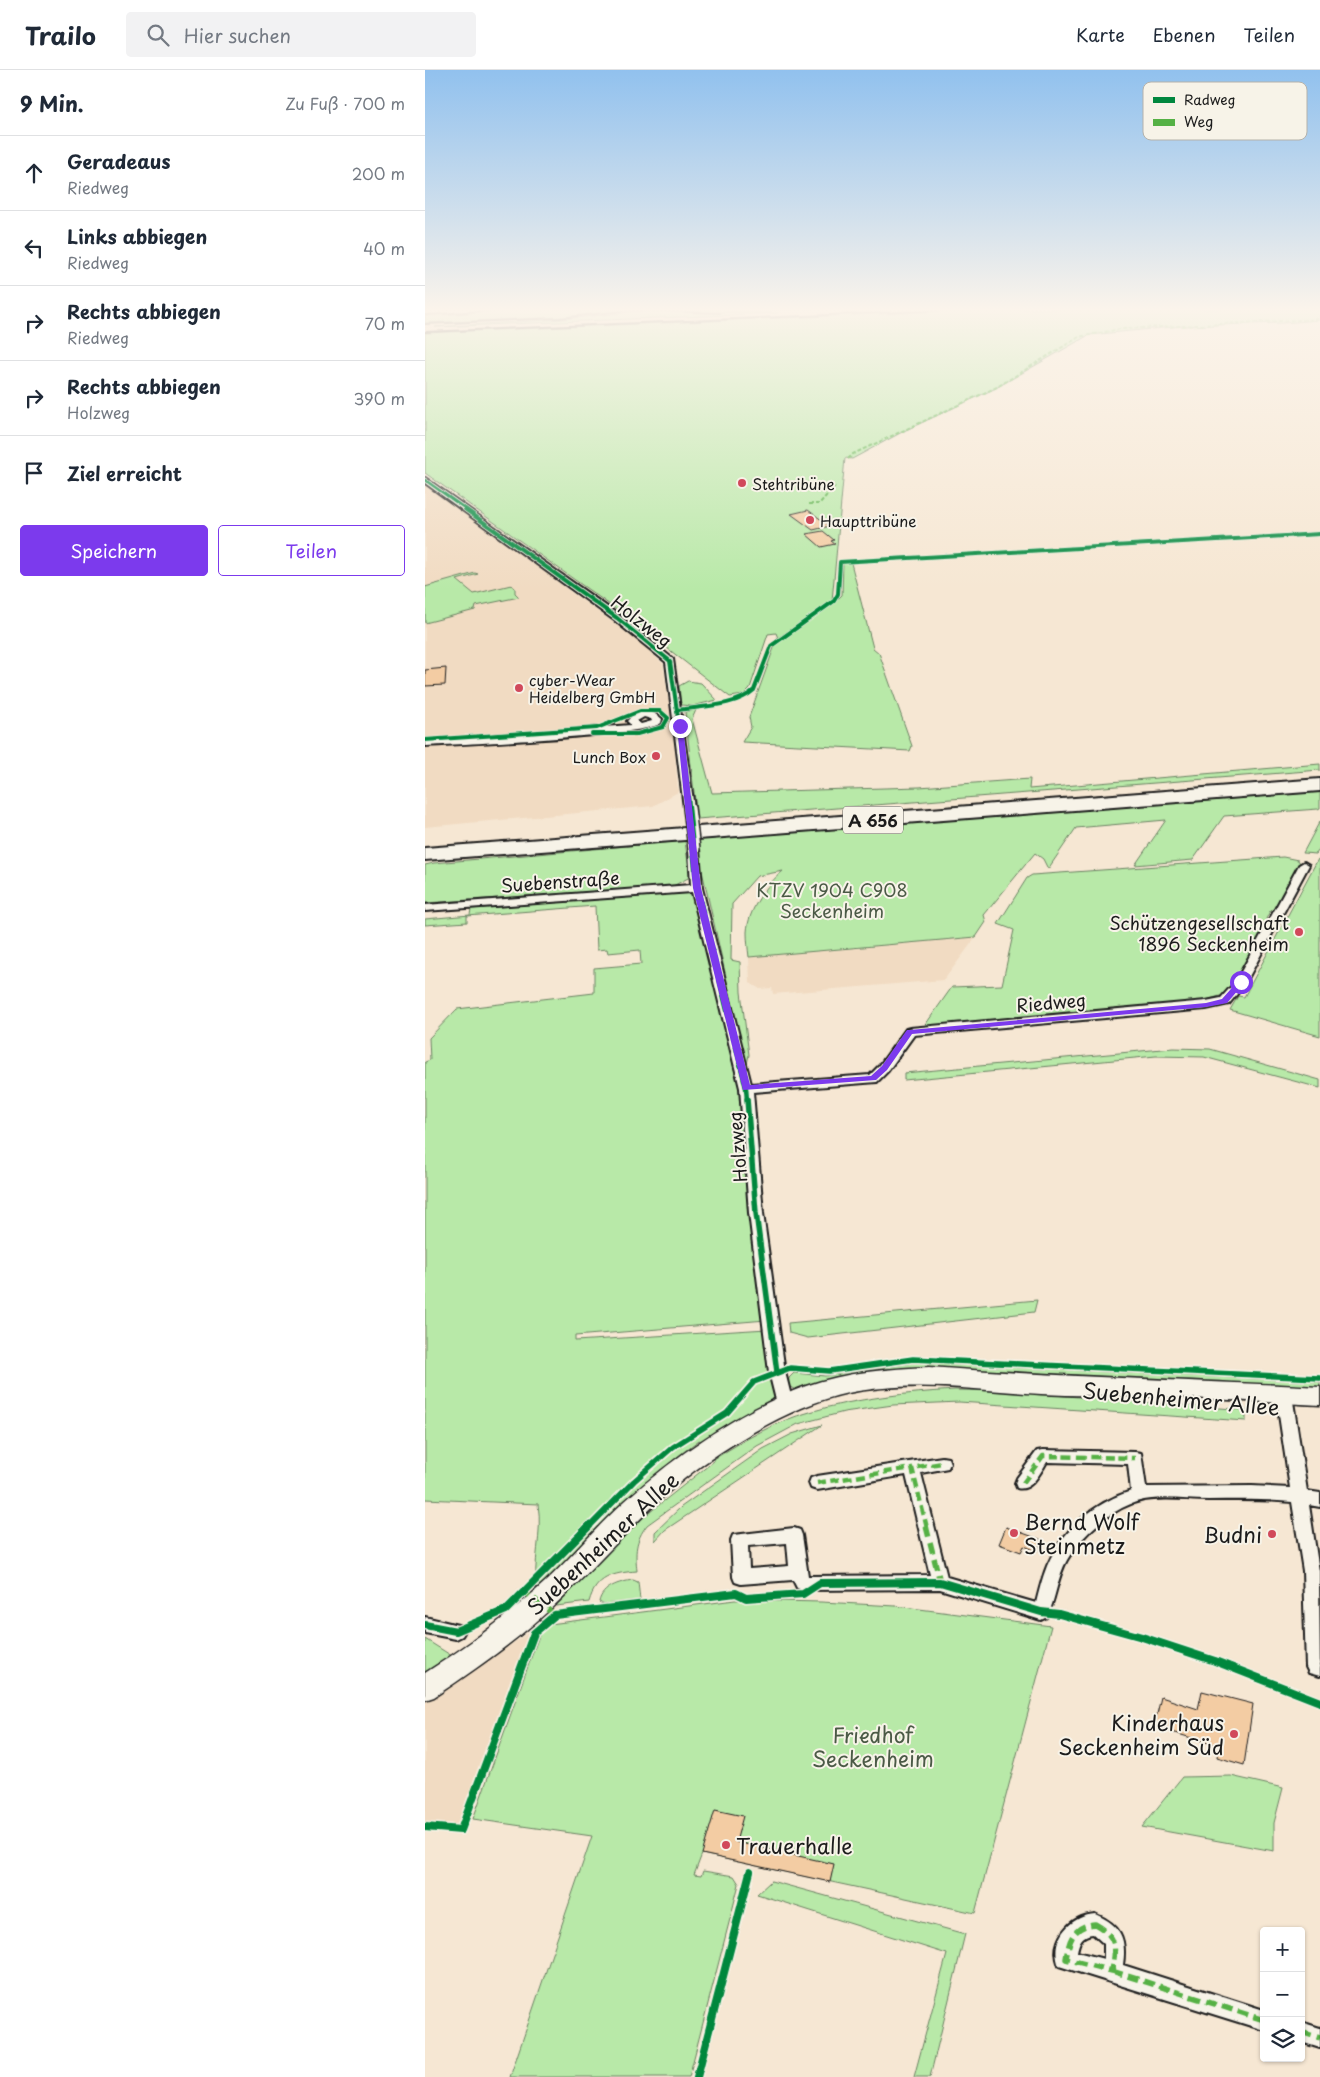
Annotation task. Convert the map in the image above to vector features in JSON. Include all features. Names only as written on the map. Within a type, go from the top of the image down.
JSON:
[{"type":"highway","name":"A 656","points":[[425,844],[1320,776]]},
{"type":"highway","name":"A 656","points":[[425,854],[1320,785]]},
{"type":"main road","name":"Suebenheimer Allee","points":[[425,1688],[477,1654],[526,1615],[556,1588],[633,1509],[695,1457],[741,1428],[786,1408],[816,1404],[888,1389],[975,1381],[1043,1385],[1124,1396],[1285,1401],[1320,1408]]},
{"type":"main road","name":"Suebenheimer Allee","points":[[1285,1401],[1320,1396]]},
{"type":"street","name":"Holzweg","points":[[425,480],[664,654],[670,661],[673,669],[679,718],[697,888],[746,1088],[756,1213],[777,1372],[786,1408]]},
{"type":"street","points":[[425,743],[603,730],[635,724],[651,725],[654,706]]},
{"type":"street","points":[[652,717],[679,718]]},
{"type":"street","name":"Riedweg","points":[[746,1088],[873,1078],[885,1068],[910,1032],[1206,1005],[1225,1001],[1241,982],[1304,865]]},
{"type":"street","name":"Suebenstraße","points":[[425,908],[697,888]]},
{"type":"street","points":[[1285,1401],[1301,1495],[1301,1515],[1311,1571],[1318,1668]]},
{"type":"street","points":[[1023,1483],[1043,1456],[1135,1458],[1139,1494]]},
{"type":"street","points":[[817,1483],[942,1463]]},
{"type":"street","points":[[912,1468],[940,1582]]},
{"type":"street","points":[[798,1572],[803,1583],[940,1582],[1041,1612],[1057,1563],[1069,1542],[1088,1523],[1109,1508],[1139,1494],[1259,1493],[1301,1495],[1320,1500]]},
{"type":"street","points":[[425,1625],[456,1631]]},
{"type":"street","points":[[1112,1971],[1260,2019]]},
{"type":"street","points":[[1305,2033],[1320,2038]]},
{"type":"shaded area","points":[[425,476],[572,593],[636,638],[663,664],[673,726],[678,792],[653,806],[425,827]]},
{"type":"shaded area","points":[[976,937],[944,980],[773,994],[772,988],[760,989],[750,983],[749,957]]},
{"type":"shaded area","points":[[528,1633],[456,1827],[425,1823],[425,1703]]},
{"type":"green space","points":[[425,403],[965,403],[906,430],[852,459],[845,458],[832,601],[778,638],[776,633],[768,634],[750,688],[743,695],[730,697],[631,620],[425,473]]},
{"type":"green space","points":[[843,563],[851,563],[873,648],[879,653],[912,746],[910,751],[742,742],[751,727],[749,717],[775,645],[833,604],[842,595]]},
{"type":"green space","points":[[475,573],[478,574],[457,580],[474,594],[511,585],[515,588],[515,593],[519,597],[476,606],[475,610],[425,623],[425,587]]},
{"type":"green space","points":[[688,681],[701,683],[717,700],[692,706],[681,705],[679,686]]},
{"type":"green space","points":[[696,710],[692,719],[712,793],[919,787],[1030,779],[1029,789],[1320,764],[1320,770],[697,819],[685,712]]},
{"type":"green space","name":"KTZV 1904 C908 Seckenheim","points":[[1320,792],[1320,808],[1318,809],[1224,816],[1193,860],[1135,865],[1166,820],[1076,828],[1048,869],[1043,859],[1035,853],[984,915],[986,922],[976,937],[749,957],[747,932],[751,915],[759,898],[783,871],[757,876],[732,904],[731,960],[740,962],[741,992],[749,1055],[747,1064],[695,840]]},
{"type":"green space","points":[[1320,821],[1320,848],[1316,854],[1303,853]]},
{"type":"green space","points":[[685,841],[690,877],[673,886],[425,903],[425,865]]},
{"type":"green space","points":[[1283,857],[1298,860],[1300,863],[1275,909],[1270,911],[1266,919],[1268,924],[1234,983],[1223,995],[1196,1003],[923,1028],[952,987],[1002,985],[1014,930],[998,924],[1027,878],[1032,875]]},
{"type":"green space","name":"Schützengesellschaft 1896 Seckenheim","points":[[1318,859],[1320,860],[1320,1036],[1230,1010],[1238,996],[1244,997]]},
{"type":"green space","points":[[691,892],[702,921],[734,1069],[743,1090],[766,1320],[575,1336],[575,1341],[767,1329],[776,1399],[703,1442],[699,1440],[677,1457],[615,1513],[537,1592],[538,1504],[425,1499],[425,1062],[430,1060],[429,1038],[457,1009],[594,993],[594,968],[641,964],[640,950],[608,953],[607,949],[597,950],[595,906],[467,916],[467,922],[425,925],[425,919],[470,915],[471,909]]},
{"type":"green space","points":[[1173,1048],[1210,1049],[1320,1080],[1320,1088],[1204,1057],[1156,1056],[904,1080],[904,1073]]},
{"type":"green space","points":[[1037,1300],[1034,1312],[808,1338],[789,1333],[788,1323]]},
{"type":"green space","points":[[914,1363],[1320,1382],[1320,1392],[986,1375],[804,1394],[788,1386],[789,1378],[794,1373],[825,1376]]},
{"type":"green space","points":[[955,1390],[1001,1391],[1246,1410],[1246,1421],[959,1402],[893,1405],[844,1412],[798,1424],[757,1446],[647,1525],[640,1536],[637,1547],[637,1571],[620,1573],[606,1578],[596,1587],[589,1602],[556,1606],[640,1520],[714,1461],[714,1459],[749,1438],[785,1420],[828,1407],[882,1397]]},
{"type":"green space","points":[[822,1425],[665,1530],[655,1541],[655,1532],[681,1507],[763,1449],[792,1434]]},
{"type":"green space","points":[[633,1580],[638,1582],[640,1600],[603,1604],[599,1602],[607,1589],[622,1582]]},
{"type":"green space","name":"Friedhof Seckenheim","points":[[735,1600],[896,1606],[1051,1626],[975,1913],[702,1854],[694,1875],[701,1876],[703,1871],[734,1876],[739,1884],[689,2077],[510,2077],[592,1836],[473,1819],[540,1633],[550,1624]]},
{"type":"green space","points":[[425,1639],[452,1656],[425,1673]]},
{"type":"green space","points":[[1231,1776],[1283,1788],[1274,1823],[1274,1851],[1142,1827],[1182,1777]]},
{"type":"green space","points":[[771,1881],[965,1934],[930,2077],[914,2077],[947,1954],[757,1894]]},
{"type":"building","name":"Haupttribüne","points":[[808,510],[830,526],[813,530],[791,514]]},
{"type":"building","points":[[823,531],[834,540],[831,541],[835,544],[821,547],[806,534]]},
{"type":"building","points":[[446,668],[445,685],[425,686],[425,670]]},
{"type":"building","name":"Bernd Wolf Steinmetz","points":[[1006,1527],[1042,1540],[1037,1551],[1024,1546],[1021,1552],[999,1544]]},
{"type":"building","name":"Kinderhaus Seckenheim Süd","points":[[1202,1691],[1253,1704],[1244,1765],[1217,1757],[1219,1746],[1154,1727],[1161,1697],[1198,1709]]},
{"type":"building","name":"Trauerhalle","points":[[715,1810],[743,1816],[736,1842],[834,1864],[830,1882],[702,1854]]},
{"type":"marked path","points":[[848,459],[853,454],[963,403]]},
{"type":"marked path","points":[[809,504],[819,504],[835,486],[828,483]]},
{"type":"marked path","points":[[1023,1483],[1043,1456],[1135,1458]]},
{"type":"marked path","points":[[940,1582],[912,1468],[942,1463]]},
{"type":"marked path","points":[[817,1483],[912,1468]]},
{"type":"marked path","points":[[529,1589],[525,1592],[555,1615]]},
{"type":"marked path","points":[[1095,1924],[1109,1933],[1115,1949],[1112,1971],[1066,1959],[1070,1939],[1077,1930],[1087,1925],[1095,1924]]},
{"type":"marked path","points":[[1112,1971],[1260,2019]]},
{"type":"marked path","points":[[1305,2033],[1320,2038]]},
{"type":"cycle path","points":[[425,480],[617,618],[670,661],[681,730],[697,888],[746,1088],[756,1213],[777,1372]]},
{"type":"cycle path","points":[[678,710],[730,701],[741,698],[754,690],[765,657],[771,646],[834,601],[838,594],[840,562],[1320,534]]},
{"type":"cycle path","points":[[425,740],[597,728],[614,723],[633,713],[649,710],[660,711],[668,718]]},
{"type":"cycle path","points":[[592,734],[646,732],[663,727],[668,718]]},
{"type":"cycle path","points":[[425,1625],[456,1631],[506,1610],[634,1481],[673,1447],[727,1413],[754,1382],[790,1368],[829,1371],[913,1359],[1320,1378]]},
{"type":"cycle path","points":[[555,1615],[736,1593],[746,1598],[803,1594],[820,1583],[940,1582],[1041,1612],[1059,1614],[1142,1637],[1215,1661],[1320,1702]]},
{"type":"cycle path","points":[[425,1827],[461,1830],[534,1633],[555,1615]]},
{"type":"cycle path","points":[[697,2077],[750,1872]]},
{"type":"place","name":"Stehtribüne","points":[[742,483]]},
{"type":"place","name":"Haupttribüne","points":[[810,520]]},
{"type":"place","name":"cyber-Wear Heidelberg GmbH","points":[[519,688]]},
{"type":"place","name":"Lunch Box","points":[[656,756]]},
{"type":"place","name":"Schützengesellschaft 1896 Seckenheim","points":[[1299,932]]},
{"type":"place","name":"Bernd Wolf Steinmetz","points":[[1014,1533]]},
{"type":"place","name":"Budni","points":[[1272,1534]]},
{"type":"place","name":"Kinderhaus Seckenheim Süd","points":[[1234,1734]]},
{"type":"place","name":"Trauerhalle","points":[[726,1845]]},
{"type":"route","points":[[680,726],[697,888],[746,1088],[873,1078],[885,1068],[910,1032],[1206,1005],[1225,1001],[1241,982]]}]
